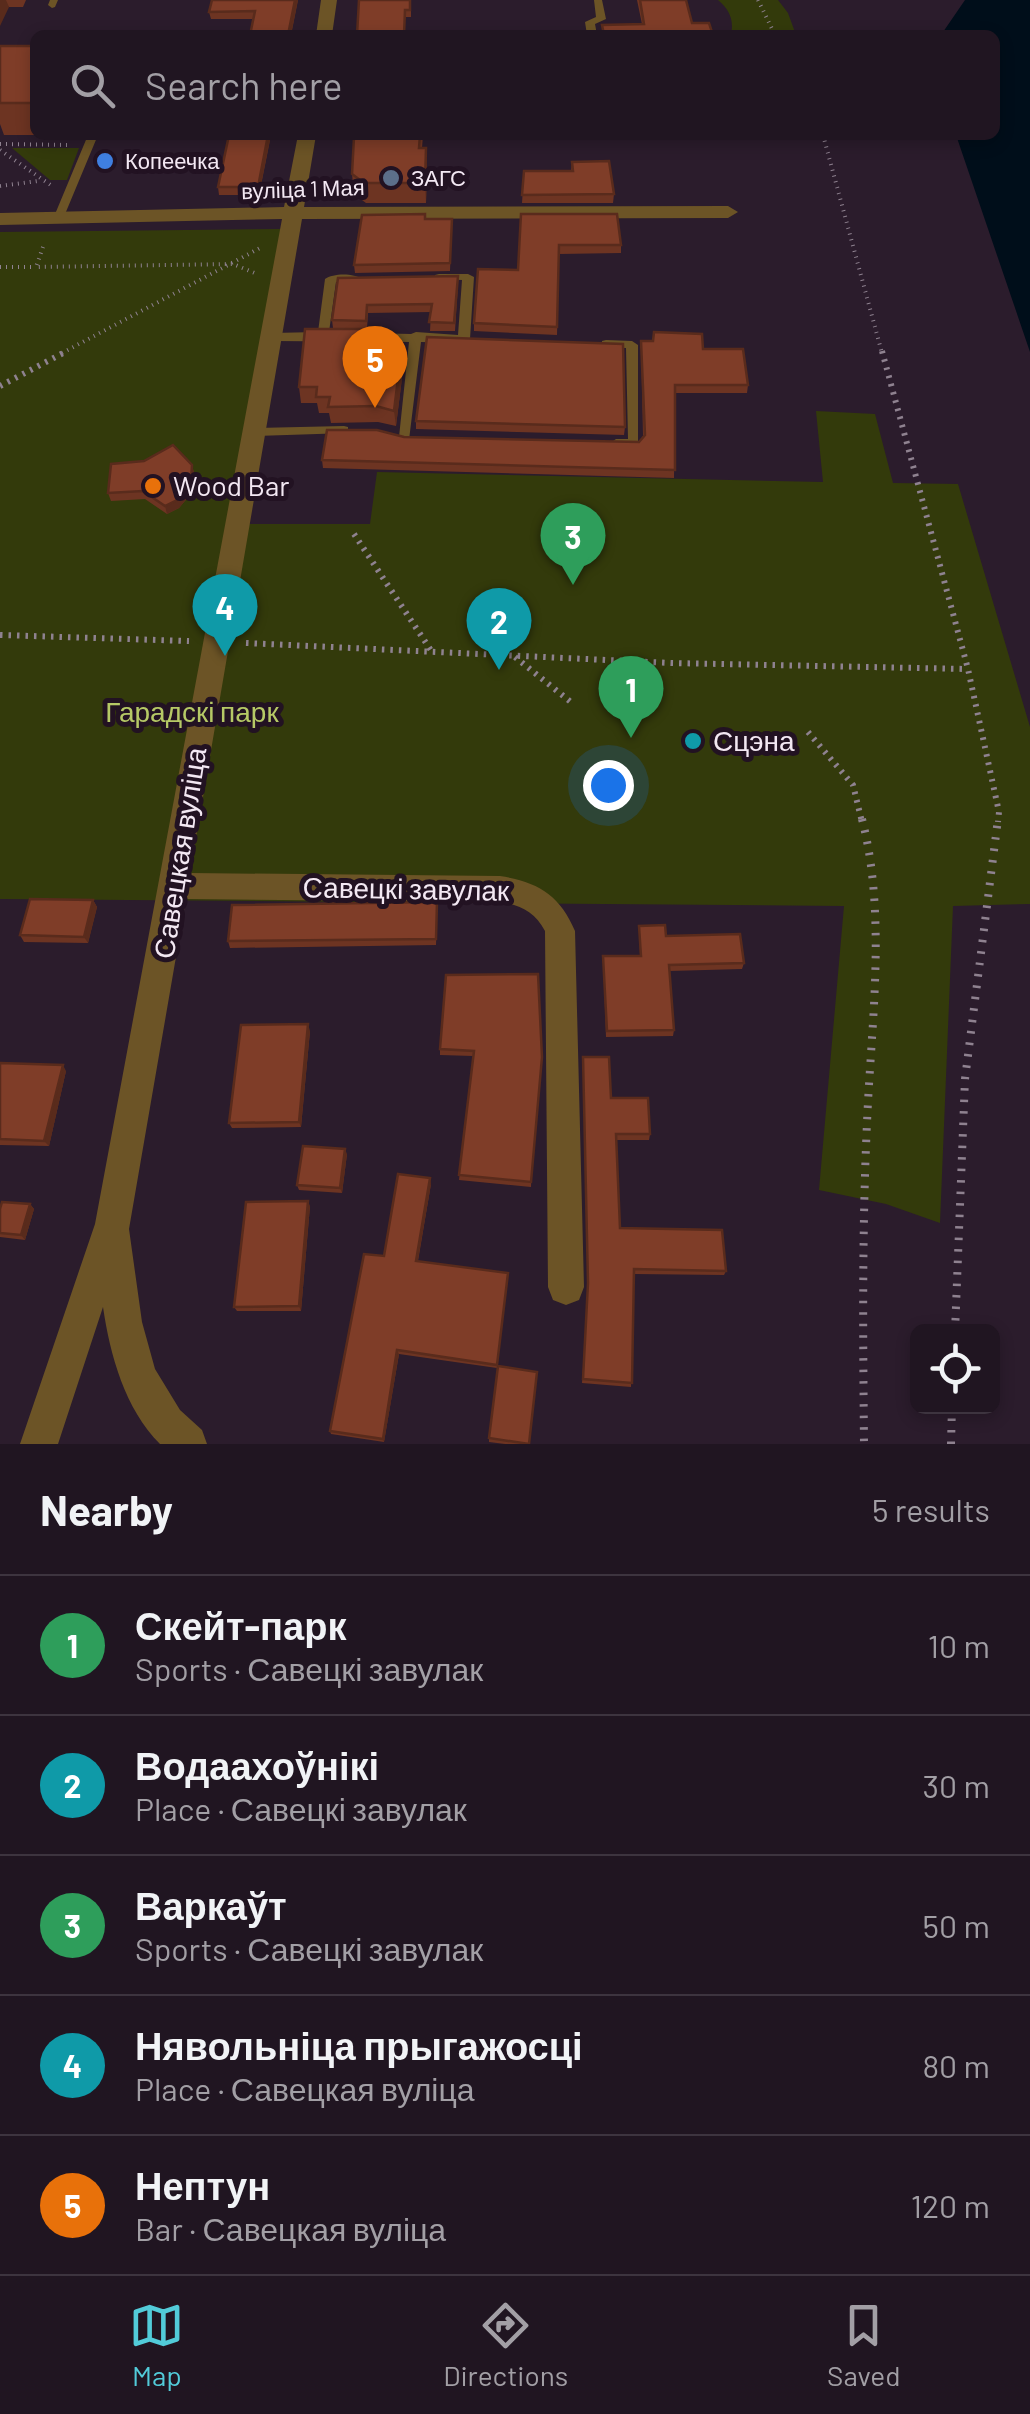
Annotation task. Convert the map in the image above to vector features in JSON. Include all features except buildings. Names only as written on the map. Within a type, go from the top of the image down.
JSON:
[{"type":"street","points":[[325,30],[329,0]]},
{"type":"street","name":"Савецкая вуліца","points":[[39,1444],[113,1224],[306,140]]},
{"type":"street","name":"вуліца 1 Мая","points":[[0,219],[446,210],[728,212]]},
{"type":"street","name":"Савецкі завулак","points":[[175,886],[500,888],[528,892],[554,912],[560,931],[566,1287]]},
{"type":"street","points":[[113,1224],[122,1330],[127,1346],[144,1393],[188,1444]]},
{"type":"lane","points":[[591,30],[590,22],[601,19],[598,0]]},
{"type":"lane","points":[[58,218],[91,140]]},
{"type":"lane","points":[[429,278],[468,277],[464,339]]},
{"type":"lane","points":[[323,336],[332,279],[370,279]]},
{"type":"lane","points":[[272,337],[416,336],[483,340]]},
{"type":"lane","points":[[416,336],[398,435],[424,438]]},
{"type":"lane","points":[[595,344],[632,345],[634,444],[596,442]]},
{"type":"lane","points":[[256,432],[360,430]]},
{"type":"path","points":[[758,0],[773,30]]},
{"type":"path","points":[[0,147],[91,140]]},
{"type":"path","points":[[824,140],[968,669],[999,812],[965,1079],[955,1324]]},
{"type":"path","points":[[0,147],[40,180],[0,186]]},
{"type":"path","points":[[36,267],[43,247]]},
{"type":"path","points":[[0,386],[261,247]]},
{"type":"path","points":[[0,267],[233,264],[268,278]]},
{"type":"path","points":[[354,534],[432,652]]},
{"type":"path","points":[[0,635],[845,669],[968,669]]},
{"type":"path","points":[[515,657],[572,703]]},
{"type":"path","points":[[808,732],[853,785],[870,851],[875,919],[862,1235],[864,1444]]},
{"type":"path","points":[[951,1444],[952,1414]]},
{"type":"green space","points":[[718,0],[778,0],[794,30],[732,30],[726,8]]},
{"type":"green space","points":[[12,148],[79,148],[67,180],[50,180]]},
{"type":"green space","name":"Гарадскі парк","points":[[284,229],[229,524],[370,524],[377,472],[823,482],[816,411],[875,414],[893,483],[958,484],[1030,727],[1030,904],[953,906],[940,1223],[886,1204],[819,1190],[844,906],[0,899],[0,232]]},
{"type":"water","points":[[965,0],[1030,0],[1030,352],[958,140],[1000,140],[1000,30],[944,30]]},
{"type":"place","name":"Копеечка","points":[[105,161]]},
{"type":"place","name":"ЗАГС","points":[[391,178]]},
{"type":"place","name":"Нептун","points":[[375,408]]},
{"type":"place","name":"Wood Bar","points":[[153,486]]},
{"type":"place","name":"Варкаўт","points":[[573,585]]},
{"type":"place","name":"Нявольніца прыгажосці","points":[[225,656]]},
{"type":"place","name":"Водаахоўнікі","points":[[499,670]]},
{"type":"place","name":"Скейт-парк","points":[[631,738]]},
{"type":"place","name":"Сцэна","points":[[693,741]]}]
